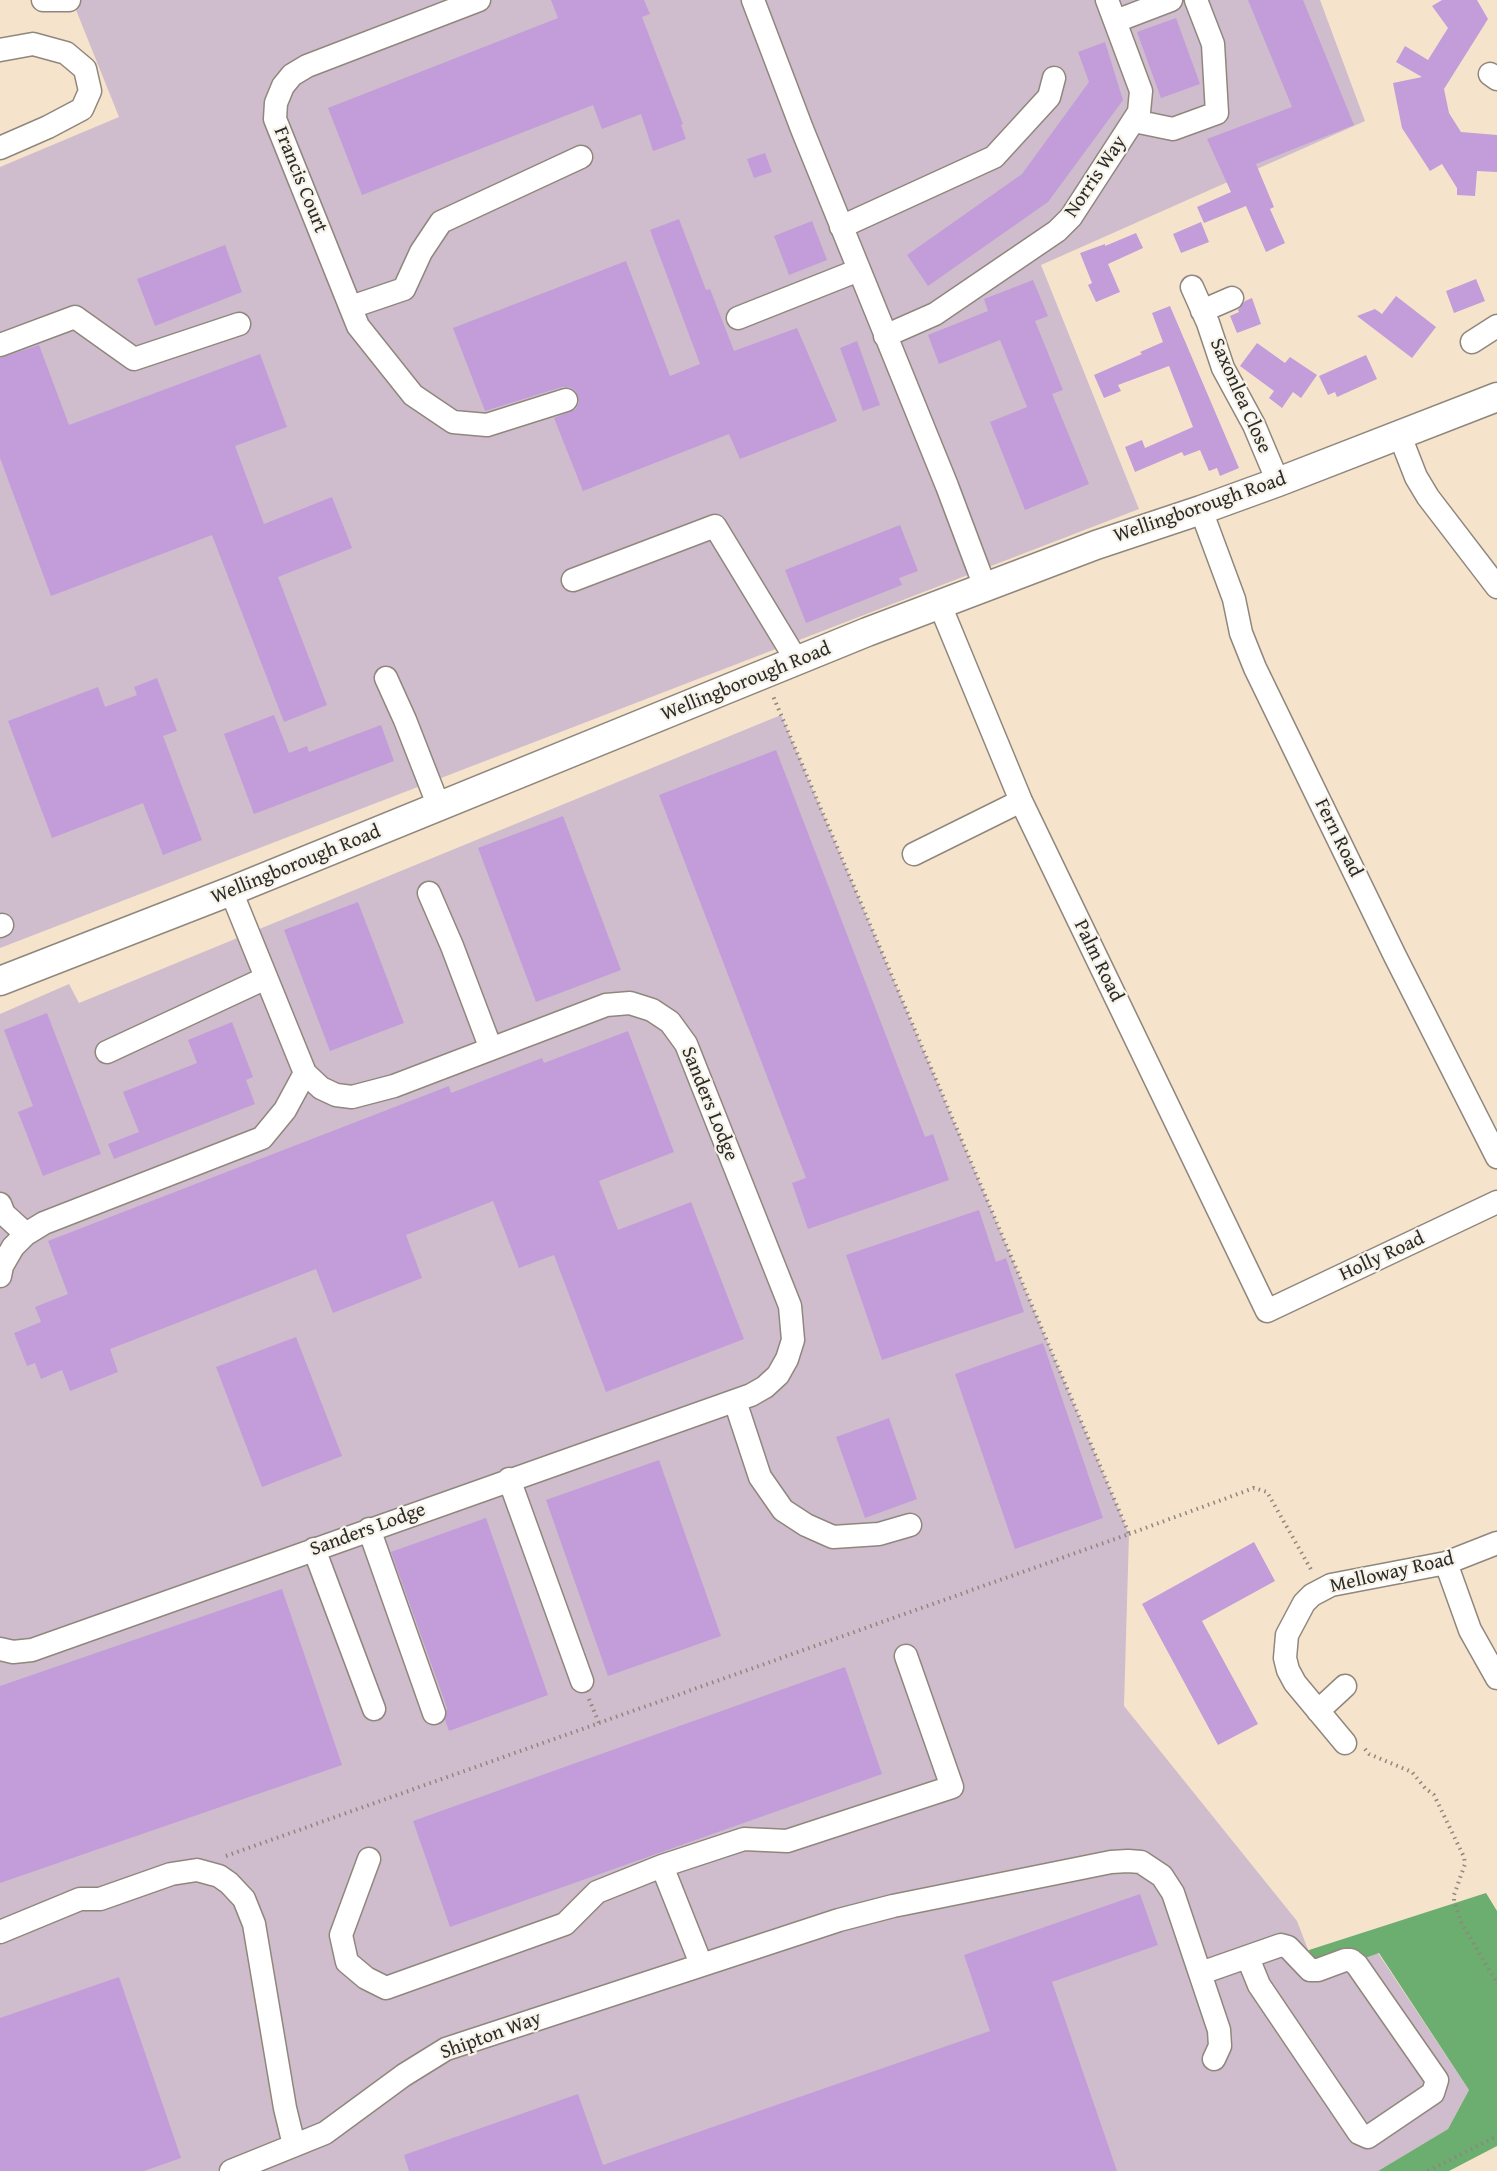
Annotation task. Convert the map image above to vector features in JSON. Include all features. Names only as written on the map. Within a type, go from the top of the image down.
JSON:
[{"type":"main road","name":"Wellingborough Road","points":[[0,981],[231,891],[985,587],[1096,544],[1278,482],[1497,398]]},
{"type":"street","points":[[43,0],[69,0]]},
{"type":"street","name":"Francis Court","points":[[479,0],[307,66],[292,75],[283,86],[276,103],[275,119],[358,326],[413,395],[453,422],[487,425],[566,400]]},
{"type":"street","points":[[753,0],[985,587]]},
{"type":"street","name":"Norris Way","points":[[885,336],[935,314],[1057,231],[1071,217],[1139,112],[1141,92],[1107,0]]},
{"type":"street","points":[[1116,21],[1171,0]]},
{"type":"street","points":[[1134,121],[1173,129],[1217,113],[1213,44],[1196,0]]},
{"type":"street","points":[[0,50],[33,44],[66,52],[85,69],[90,92],[82,109],[0,148]]},
{"type":"street","points":[[841,227],[994,157],[1049,97],[1054,78]]},
{"type":"street","points":[[351,308],[404,289],[422,252],[441,222],[581,157]]},
{"type":"street","points":[[738,318],[859,270]]},
{"type":"street","name":"Saxonlea Close","points":[[1192,287],[1223,368],[1254,424],[1278,482]]},
{"type":"street","points":[[1202,311],[1232,298]]},
{"type":"street","points":[[0,345],[75,317],[134,359],[239,324]]},
{"type":"street","points":[[1472,342],[1497,326]]},
{"type":"street","points":[[1400,436],[1416,477],[1428,496],[1497,587]]},
{"type":"street","name":"Fern Road","points":[[1201,510],[1234,599],[1241,633],[1255,668],[1497,1157]]},
{"type":"street","points":[[573,580],[715,526],[797,661]]},
{"type":"street","name":"Palm Road","points":[[940,605],[1021,801],[1268,1311]]},
{"type":"street","points":[[386,678],[440,807]]},
{"type":"street","points":[[914,854],[1021,801]]},
{"type":"street","name":"Sanders Lodge","points":[[0,1649],[14,1652],[32,1650],[509,1479],[735,1401],[765,1388],[778,1375],[787,1359],[793,1340],[790,1306],[686,1044],[670,1022],[652,1010],[630,1004],[606,1005],[394,1086],[352,1097],[336,1095],[321,1088],[305,1073],[231,891]]},
{"type":"street","points":[[429,893],[452,946],[490,1049]]},
{"type":"street","points":[[107,1052],[266,978]]},
{"type":"street","points":[[0,1276],[2,1266],[13,1246],[44,1222],[262,1138],[271,1130],[285,1110],[305,1073]]},
{"type":"street","name":"Holly Road","points":[[1268,1311],[1497,1202]]},
{"type":"street","points":[[1,1212],[26,1234]]},
{"type":"street","points":[[735,1401],[760,1477],[783,1510],[806,1526],[833,1537],[879,1534],[910,1525]]},
{"type":"street","points":[[509,1479],[582,1681]]},
{"type":"street","points":[[369,1529],[434,1713]]},
{"type":"street","name":"Melloway Road","points":[[1345,1743],[1295,1683],[1288,1670],[1285,1658],[1287,1635],[1304,1603],[1312,1595],[1331,1585],[1446,1563],[1497,1543]]},
{"type":"street","points":[[314,1549],[374,1709]]},
{"type":"street","points":[[1446,1563],[1470,1630],[1497,1678]]},
{"type":"street","points":[[369,1859],[341,1935],[347,1962],[366,1978],[386,1988],[565,1924],[597,1892],[662,1866],[744,1839],[786,1841],[952,1787],[906,1656]]},
{"type":"street","points":[[1318,1711],[1346,1686]]},
{"type":"street","name":"Shipton Way","points":[[231,2171],[325,2133],[404,2075],[446,2049],[839,1920],[893,1906],[1112,1862],[1141,1862],[1162,1876],[1173,1893],[1219,2030],[1220,2046],[1214,2059]]},
{"type":"street","points":[[662,1866],[701,1964]]},
{"type":"street","points":[[0,1932],[80,1899],[100,1899],[171,1874],[197,1870],[219,1876],[229,1883],[244,1899],[254,1924],[285,2108],[294,2145]]},
{"type":"street","points":[[1201,1974],[1281,1945],[1288,1947],[1310,1970],[1318,1970],[1351,1960],[1358,1965],[1437,2080],[1433,2093],[1368,2137],[1359,2133],[1259,1985],[1248,1958]]},
{"type":"path","points":[[1129,1534],[1254,1488],[1261,1490],[1267,1492],[1322,1590]]},
{"type":"path","points":[[1345,1743],[1356,1740],[1369,1755],[1412,1772],[1434,1796],[1464,1857],[1465,1864],[1454,1895],[1461,1922],[1497,1983]]},
{"type":"path","points":[[1428,2171],[1497,2136]]},
{"type":"shaded area","points":[[72,0],[1320,0],[1365,121],[1041,265],[1139,509],[0,948],[0,167],[119,117]]},
{"type":"shaded area","points":[[781,715],[1129,1534],[1124,1706],[1297,1921],[1314,1965],[1329,1971],[1378,1953],[1469,2090],[1448,2129],[1378,2171],[0,2171],[0,1014],[69,984],[79,1003]]},
{"type":"green space","points":[[1486,1893],[1497,1911],[1497,2146],[1449,2171],[1378,2171],[1448,2129],[1469,2090],[1379,1953],[1329,1971],[1313,1965],[1309,1950]]},
{"type":"building","points":[[551,0],[644,0],[650,14],[642,17],[683,124],[681,125],[686,139],[653,151],[641,114],[602,129],[593,105],[362,195],[328,108],[558,18]]},
{"type":"building","points":[[1248,0],[1303,0],[1354,125],[1256,164],[1274,207],[1270,209],[1285,243],[1266,252],[1246,206],[1204,223],[1197,207],[1231,192],[1207,139],[1292,107]]},
{"type":"building","points":[[1442,0],[1477,0],[1488,19],[1444,89],[1449,113],[1461,132],[1497,135],[1497,172],[1477,171],[1475,196],[1457,195],[1457,188],[1442,164],[1430,171],[1402,128],[1393,83],[1422,77],[1396,62],[1405,46],[1428,60],[1448,28],[1432,6]]},
{"type":"building","points":[[1176,18],[1200,84],[1161,98],[1137,32]]},
{"type":"building","points":[[1105,42],[1123,100],[1048,202],[928,286],[907,255],[1022,174],[1089,82],[1078,52]]},
{"type":"building","points":[[765,153],[772,172],[754,178],[747,159]]},
{"type":"building","points":[[679,219],[706,290],[710,289],[734,351],[797,328],[837,421],[740,459],[729,434],[583,491],[554,418],[576,409],[579,402],[575,390],[562,387],[485,411],[453,328],[626,261],[670,376],[700,364],[650,230]]},
{"type":"building","points":[[812,221],[827,260],[789,275],[774,236]]},
{"type":"building","points":[[1201,222],[1209,242],[1181,253],[1173,234]]},
{"type":"building","points":[[1136,233],[1143,248],[1108,264],[1120,292],[1096,302],[1088,285],[1092,283],[1080,253],[1105,244],[1105,246]]},
{"type":"building","points":[[225,245],[242,292],[155,326],[137,279]]},
{"type":"building","points":[[1476,279],[1485,301],[1454,313],[1446,291]]},
{"type":"building","points":[[1033,280],[1048,316],[1035,321],[1063,390],[1052,394],[1089,484],[1025,510],[990,422],[1027,407],[1000,340],[939,364],[928,335],[988,311],[984,299]]},
{"type":"building","points":[[1396,296],[1436,327],[1412,358],[1357,316],[1375,309],[1382,314]]},
{"type":"building","points":[[1252,298],[1261,324],[1237,333],[1230,316],[1239,312],[1238,310],[1245,301]]},
{"type":"building","points":[[1170,306],[1239,468],[1220,476],[1217,468],[1209,471],[1200,450],[1184,456],[1182,452],[1135,472],[1125,447],[1142,440],[1145,448],[1193,427],[1169,366],[1118,385],[1121,391],[1104,398],[1094,375],[1163,342],[1152,313]]},
{"type":"building","points":[[857,341],[880,405],[863,411],[840,348]]},
{"type":"building","points":[[1257,343],[1285,363],[1290,357],[1317,375],[1301,398],[1293,392],[1282,408],[1269,398],[1274,391],[1240,366]]},
{"type":"building","points":[[39,345],[69,425],[260,354],[287,427],[235,446],[264,524],[332,497],[352,548],[278,577],[327,705],[284,722],[212,535],[51,596],[0,458],[0,358]]},
{"type":"building","points":[[1366,355],[1377,379],[1337,397],[1335,392],[1328,395],[1319,376]]},
{"type":"building","points":[[900,525],[918,571],[899,578],[902,585],[806,623],[785,570]]},
{"type":"building","points":[[157,678],[177,731],[163,736],[202,840],[163,855],[143,803],[52,838],[8,721],[98,687],[105,707],[137,695],[134,687]]},
{"type":"building","points":[[274,715],[289,753],[307,746],[309,752],[381,725],[394,761],[254,814],[224,734]]},
{"type":"building","points":[[776,750],[925,1137],[933,1134],[949,1180],[808,1229],[792,1183],[806,1178],[659,795]]},
{"type":"building","points":[[563,816],[621,970],[536,1002],[478,848]]},
{"type":"building","points":[[358,902],[404,1023],[330,1051],[284,930]]},
{"type":"building","points":[[47,1013],[101,1154],[43,1176],[18,1112],[33,1106],[4,1030]]},
{"type":"building","points":[[232,1022],[253,1077],[246,1080],[255,1104],[114,1159],[108,1144],[139,1132],[123,1092],[197,1063],[188,1040]]},
{"type":"building","points":[[628,1031],[674,1152],[599,1181],[618,1230],[691,1202],[744,1339],[606,1392],[554,1255],[519,1268],[493,1201],[406,1235],[422,1278],[333,1313],[316,1269],[110,1349],[118,1372],[70,1391],[62,1370],[41,1379],[35,1363],[27,1366],[14,1333],[41,1322],[35,1307],[68,1294],[48,1241],[449,1086],[451,1093],[542,1058],[544,1063]]},
{"type":"building","points":[[979,1210],[996,1262],[1006,1258],[1024,1312],[882,1360],[846,1255]]},
{"type":"building","points":[[296,1337],[342,1456],[262,1487],[216,1367]]},
{"type":"building","points":[[1043,1343],[1103,1518],[1015,1549],[955,1374]]},
{"type":"building","points":[[889,1418],[917,1499],[865,1518],[836,1437]]},
{"type":"building","points":[[659,1460],[721,1636],[608,1676],[546,1500]]},
{"type":"building","points":[[486,1518],[548,1695],[449,1731],[445,1720],[447,1708],[391,1552]]},
{"type":"building","points":[[1254,1542],[1275,1581],[1202,1621],[1258,1724],[1218,1745],[1142,1604]]},
{"type":"building","points":[[282,1589],[342,1765],[0,1883],[0,1686]]},
{"type":"building","points":[[845,1667],[882,1774],[450,1927],[413,1821]]},
{"type":"building","points":[[1140,1894],[1158,1945],[1052,1982],[1117,2171],[409,2171],[404,2155],[578,2094],[603,2165],[990,2031],[964,1955]]},
{"type":"building","points":[[119,1977],[181,2158],[144,2171],[0,2171],[0,2018]]}]
